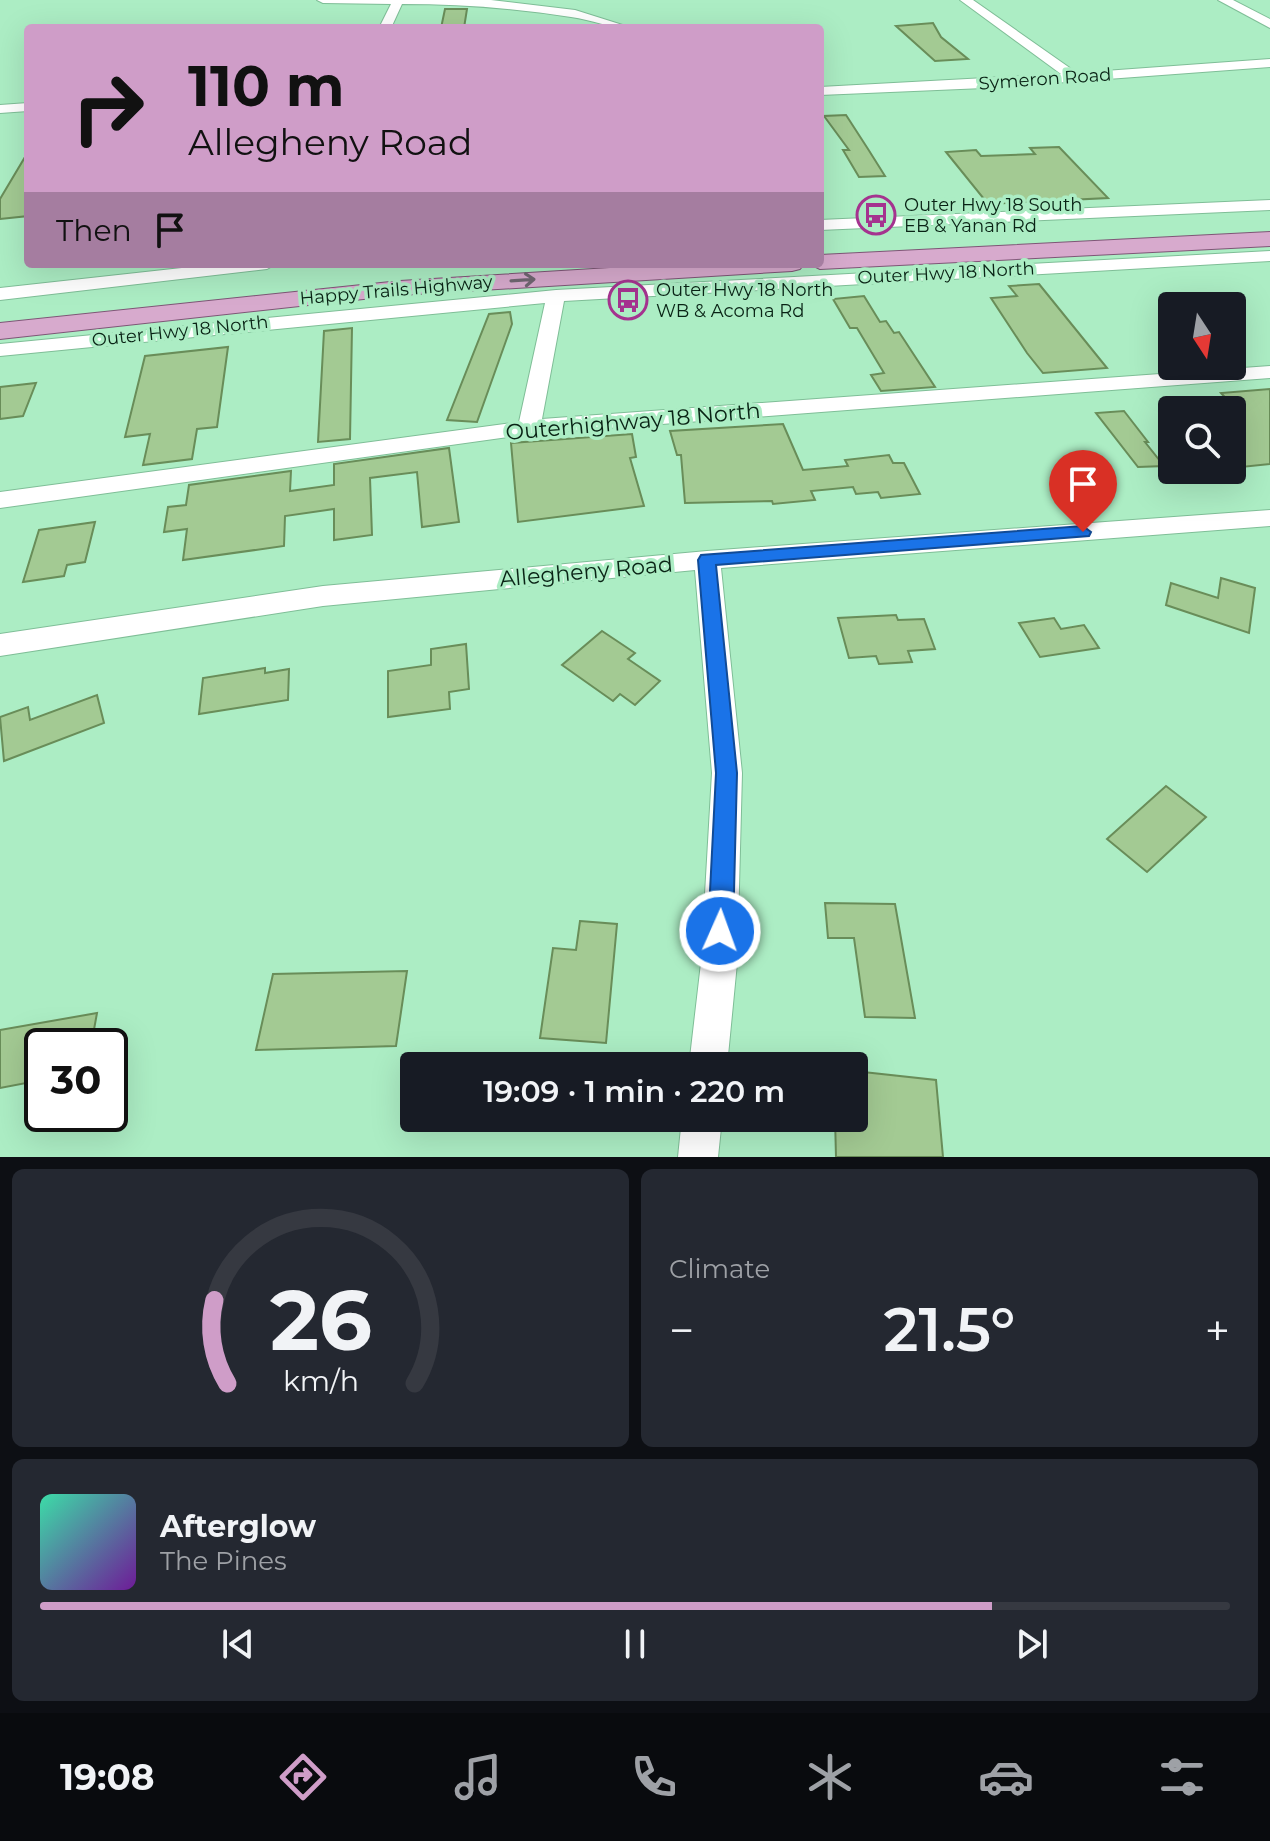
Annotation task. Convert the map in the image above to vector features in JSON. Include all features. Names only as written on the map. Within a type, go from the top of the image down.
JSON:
[{"type":"main road","points":[[824,246],[1270,223]]},
{"type":"main road","points":[[824,262],[1270,239]]},
{"type":"main road","name":"Happy Trails Highway","points":[[0,313],[441,268]]},
{"type":"main road","name":"Happy Trails Highway","points":[[0,331],[400,288],[727,268]]},
{"type":"street","points":[[323,0],[472,1],[580,11],[615,24]]},
{"type":"street","points":[[966,0],[1075,78]]},
{"type":"street","points":[[1224,0],[1270,24]]},
{"type":"street","points":[[387,24],[398,1]]},
{"type":"street","name":"Symeron Road","points":[[824,91],[1075,78],[1270,63]]},
{"type":"street","points":[[0,109],[24,107]]},
{"type":"street","points":[[824,225],[1270,205]]},
{"type":"street","name":"Outer Hwy 18 North","points":[[0,350],[556,296],[1270,256]]},
{"type":"street","points":[[0,294],[231,268]]},
{"type":"street","points":[[529,427],[556,296]]},
{"type":"street","name":"Outerhighway 18 North","points":[[0,500],[529,427],[1270,372]]},
{"type":"street","name":"Allegheny Road","points":[[0,645],[323,596],[707,560],[1270,518]]},
{"type":"street","points":[[707,560],[727,773],[719,963],[709,1052]]},
{"type":"street","points":[[698,1157],[701,1132]]},
{"type":"building","points":[[445,9],[467,9],[465,24],[442,24]]},
{"type":"building","points":[[933,23],[941,37],[968,59],[935,61],[896,26]]},
{"type":"building","points":[[846,115],[885,176],[859,177],[843,150],[849,150],[824,116]]},
{"type":"building","points":[[1059,147],[1108,198],[988,204],[946,152],[976,150],[981,156],[1035,154],[1030,148]]},
{"type":"building","points":[[24,159],[24,216],[0,219],[0,199]]},
{"type":"building","points":[[1039,284],[1107,368],[1043,373],[991,298],[1017,296],[1009,286]]},
{"type":"building","points":[[864,296],[880,322],[886,321],[894,333],[899,332],[935,387],[881,391],[871,375],[884,373],[857,328],[850,328],[833,299]]},
{"type":"building","points":[[510,312],[512,324],[477,422],[447,420],[489,314]]},
{"type":"building","points":[[352,328],[350,439],[318,442],[324,331]]},
{"type":"building","points":[[228,347],[217,427],[197,429],[192,459],[143,465],[150,434],[125,437],[145,356]]},
{"type":"building","points":[[36,383],[23,416],[0,419],[0,387]]},
{"type":"building","points":[[1270,389],[1270,464],[1246,467],[1246,396],[1224,396],[1221,393]]},
{"type":"building","points":[[1124,411],[1148,442],[1145,442],[1158,458],[1158,466],[1138,467],[1096,413]]},
{"type":"building","points":[[783,424],[803,470],[848,466],[845,460],[889,455],[893,463],[904,463],[920,494],[881,498],[878,492],[856,494],[853,487],[811,491],[815,500],[773,504],[772,501],[685,503],[681,455],[677,455],[670,431]]},
{"type":"building","points":[[632,434],[636,457],[630,458],[644,506],[518,522],[511,443]]},
{"type":"building","points":[[449,448],[459,522],[422,527],[417,472],[370,478],[372,535],[334,540],[334,509],[285,516],[284,546],[183,560],[187,529],[164,532],[168,507],[186,505],[189,485],[291,471],[290,491],[334,485],[334,464]]},
{"type":"building","points":[[95,522],[85,562],[67,565],[64,576],[23,582],[39,530]]},
{"type":"building","points":[[1221,578],[1255,588],[1249,633],[1166,605],[1171,583],[1218,598]]},
{"type":"building","points":[[896,615],[898,620],[924,619],[935,649],[908,651],[912,662],[879,664],[876,656],[849,658],[838,618]]},
{"type":"building","points":[[1054,618],[1061,629],[1084,625],[1099,648],[1040,657],[1019,623]]},
{"type":"building","points":[[602,631],[635,653],[628,659],[660,681],[635,705],[620,694],[613,701],[562,665]]},
{"type":"building","points":[[466,644],[469,689],[449,692],[450,709],[388,717],[388,671],[431,665],[431,649]]},
{"type":"building","points":[[265,668],[265,673],[289,669],[288,700],[199,714],[203,678]]},
{"type":"building","points":[[97,695],[104,723],[4,761],[0,717],[28,707],[30,720]]},
{"type":"building","points":[[1166,786],[1206,817],[1147,872],[1107,839]]},
{"type":"building","points":[[825,903],[895,904],[915,1018],[865,1017],[854,938],[828,938]]},
{"type":"building","points":[[580,921],[617,924],[606,1043],[540,1038],[553,948],[576,950]]},
{"type":"building","points":[[407,971],[396,1046],[256,1050],[273,974]]},
{"type":"building","points":[[97,1013],[94,1028],[24,1028],[24,1083],[0,1088],[0,1030]]},
{"type":"building","points":[[868,1073],[936,1080],[943,1157],[836,1157],[835,1132],[868,1132]]},
{"type":"place","name":"Outer Hwy 18 South EB & Yanan Rd","points":[[876,215]]},
{"type":"place","name":"Outer Hwy 18 North WB & Acoma Rd","points":[[628,300]]},
{"type":"route","points":[[720,931],[727,773],[707,560],[1083,532]]}]
